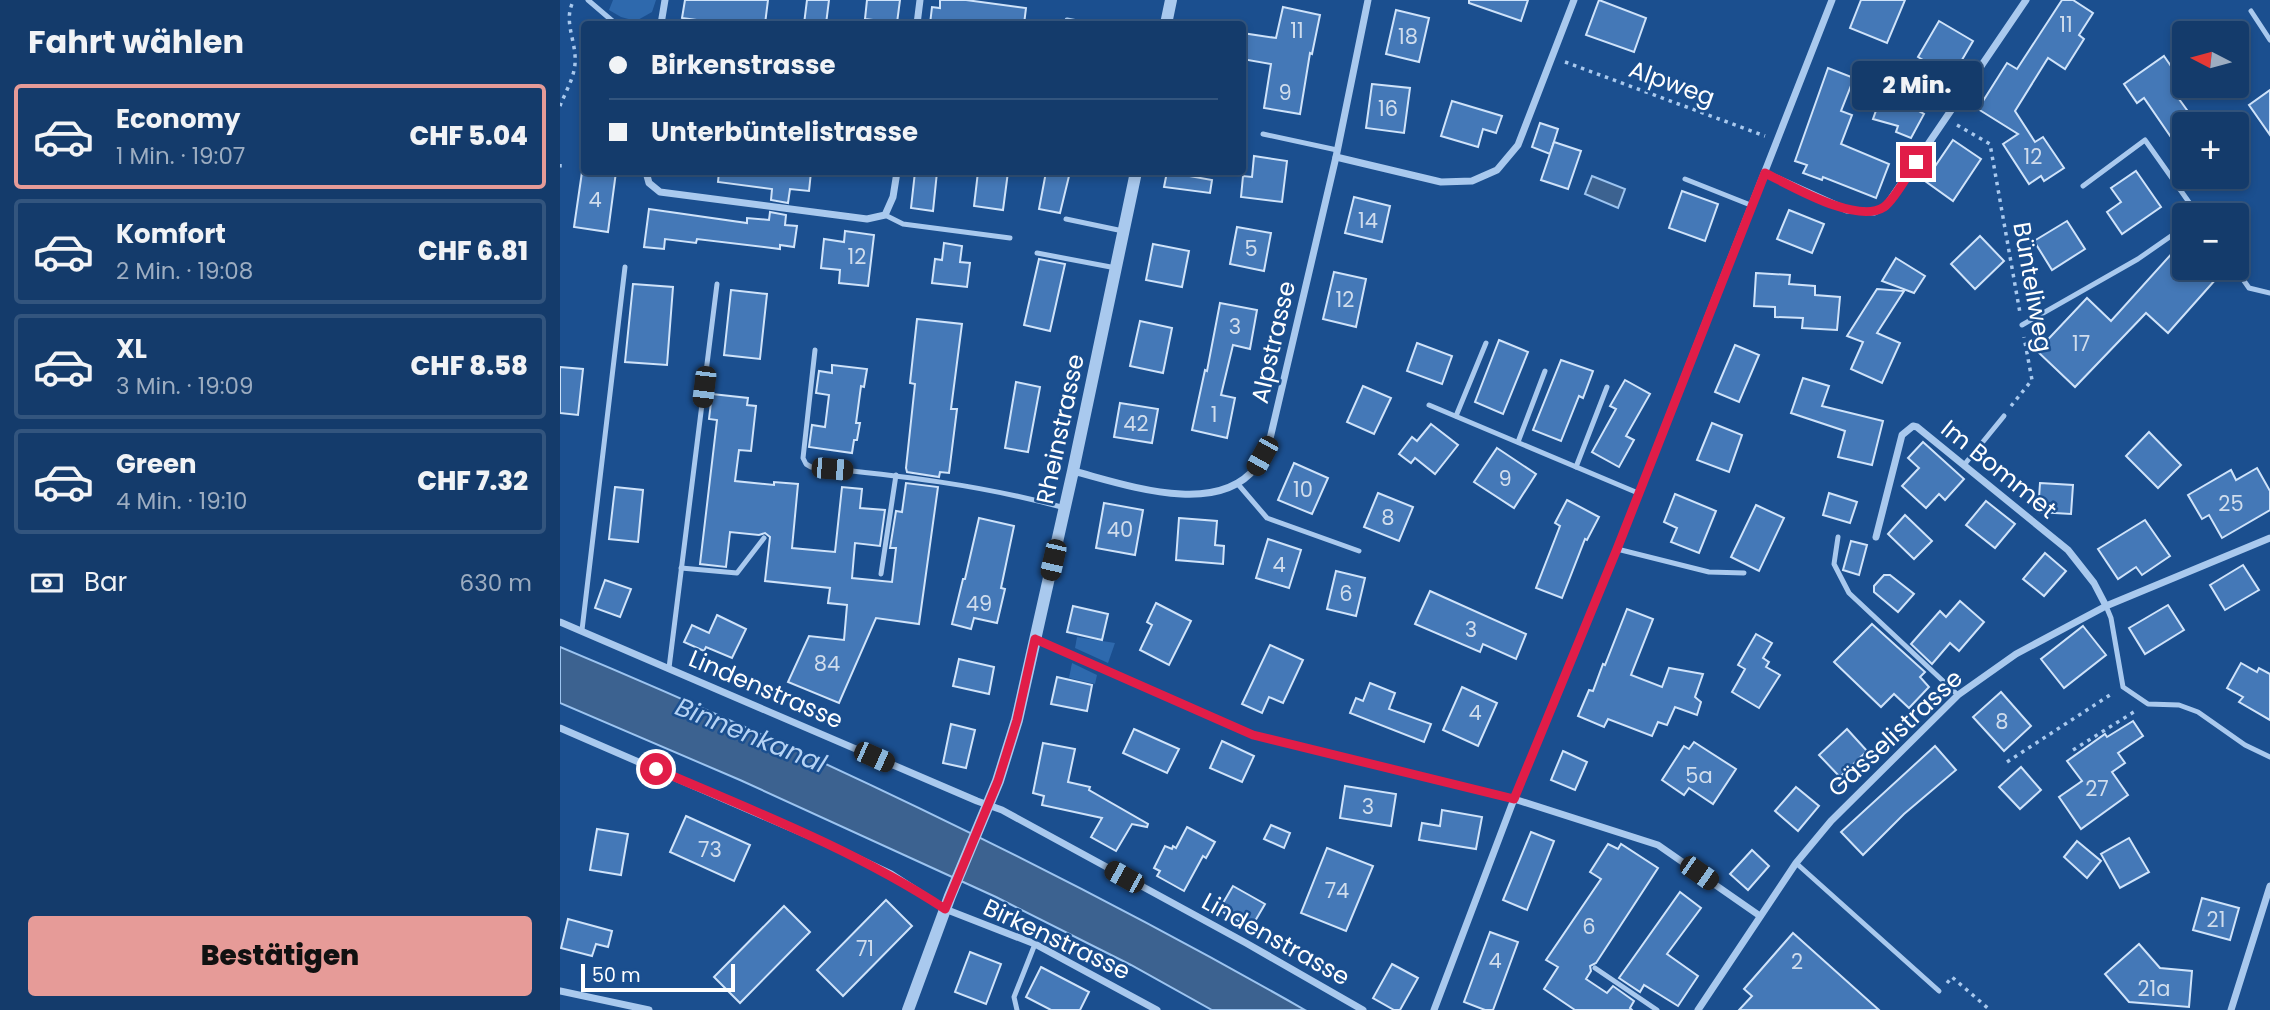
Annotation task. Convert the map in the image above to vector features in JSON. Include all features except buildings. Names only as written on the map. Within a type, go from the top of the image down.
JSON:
[{"type":"street","points":[[662,21],[665,0]]},
{"type":"street","points":[[918,21],[920,0]]},
{"type":"street","points":[[1167,21],[1171,0]]},
{"type":"street","name":"Alpstrasse","points":[[1073,471],[1175,495],[1205,495],[1237,483],[1255,468],[1269,443],[1336,154],[1368,0]]},
{"type":"street","points":[[1336,154],[1441,182],[1472,181],[1497,170],[1518,145],[1574,0]]},
{"type":"street","points":[[1434,1010],[1514,799],[1617,549],[1832,0]]},
{"type":"street","points":[[1765,173],[1847,210],[1874,212],[1886,206],[2026,0]]},
{"type":"street","points":[[647,175],[649,183],[660,192],[867,219],[885,215],[893,197],[897,175]]},
{"type":"street","name":"Rheinstrasse","points":[[908,1010],[950,896],[998,781],[1017,720],[1135,175]]},
{"type":"street","name":"Im Bommet","points":[[1876,537],[1902,435],[1907,429],[1917,427],[2068,550],[2094,583],[2106,606]]},
{"type":"street","name":"Gässelistrasse","points":[[1698,1010],[1796,863],[1831,821],[1958,695],[2017,654],[2106,606],[2270,538]]},
{"type":"street","name":"Lindenstrasse","points":[[560,622],[669,668],[986,812],[1002,810],[1363,1010]]},
{"type":"street","points":[[1035,639],[1253,735],[1514,799],[1658,845],[1760,916]]},
{"type":"street","name":"Birkenstrasse","points":[[560,728],[891,874],[945,909],[1035,944],[1157,1010]]},
{"type":"street","points":[[2231,1010],[2270,886]]},
{"type":"street","points":[[560,991],[649,1010]]},
{"type":"lane","points":[[587,0],[612,21]]},
{"type":"lane","points":[[2251,11],[2270,40]]},
{"type":"lane","points":[[1067,20],[1072,21]]},
{"type":"lane","points":[[1263,134],[1336,154]]},
{"type":"lane","points":[[2083,186],[2146,140],[2190,203]]},
{"type":"lane","points":[[1685,179],[1753,206]]},
{"type":"lane","points":[[885,215],[902,224],[1010,237]]},
{"type":"lane","points":[[1066,219],[1123,231]]},
{"type":"lane","points":[[2022,325],[2138,259],[2172,236]]},
{"type":"lane","points":[[1037,253],[1116,268]]},
{"type":"lane","points":[[582,630],[625,267]]},
{"type":"lane","points":[[2243,280],[2249,288],[2270,293]]},
{"type":"lane","points":[[669,668],[717,284]]},
{"type":"lane","points":[[1456,416],[1486,343]]},
{"type":"lane","points":[[815,350],[803,458],[806,464],[811,467],[896,475],[977,488],[1065,508]]},
{"type":"lane","points":[[1518,442],[1545,371]]},
{"type":"lane","points":[[1576,467],[1607,387]]},
{"type":"lane","points":[[1429,405],[1638,493]]},
{"type":"lane","points":[[1964,465],[2004,416]]},
{"type":"lane","points":[[881,575],[896,475]]},
{"type":"lane","points":[[1237,483],[1268,518],[1359,551]]},
{"type":"lane","points":[[1838,537],[1834,564],[1849,593],[1958,695]]},
{"type":"lane","points":[[681,568],[737,573],[764,538]]},
{"type":"lane","points":[[1617,549],[1709,572],[1744,573]]},
{"type":"lane","points":[[2106,606],[2111,618],[2123,687],[2148,704],[2179,705],[2198,712],[2245,745],[2270,757]]},
{"type":"lane","points":[[1796,863],[1938,991]]},
{"type":"lane","points":[[1017,1010],[1014,997],[1035,944]]},
{"type":"lane","points":[[1595,968],[1657,1010]]},
{"type":"path","points":[[560,106],[575,68],[575,52],[568,21],[569,9],[574,0]]},
{"type":"path","name":"Alpweg","points":[[1553,58],[1778,141]]},
{"type":"path","name":"Bünteliweg","points":[[1946,118],[1990,144],[2032,380],[2004,416]]},
{"type":"path","points":[[2007,762],[2123,687]]},
{"type":"path","points":[[2073,750],[2148,704]]},
{"type":"path","points":[[1938,991],[1952,977],[1990,1010]]},
{"type":"shaded area","points":[[613,0],[656,0],[652,12],[636,21],[609,10]]},
{"type":"shaded area","points":[[1077,637],[1115,643],[1108,663],[1075,648]]},
{"type":"shaded area","points":[[1072,663],[1097,675],[1095,684],[1069,678]]},
{"type":"water","points":[[1592,176],[1625,189],[1618,208],[1585,194]]},
{"type":"water","name":"Binnenkanal","points":[[560,647],[751,730],[938,817],[1123,911],[1305,1010],[1212,1010],[1131,965],[996,897],[740,780],[560,703]]},
{"type":"route","points":[[656,769],[891,874],[945,909],[998,781],[1017,720],[1035,639],[1253,735],[1514,799],[1617,549],[1765,173],[1847,210],[1874,212],[1886,206],[1916,162]]}]
